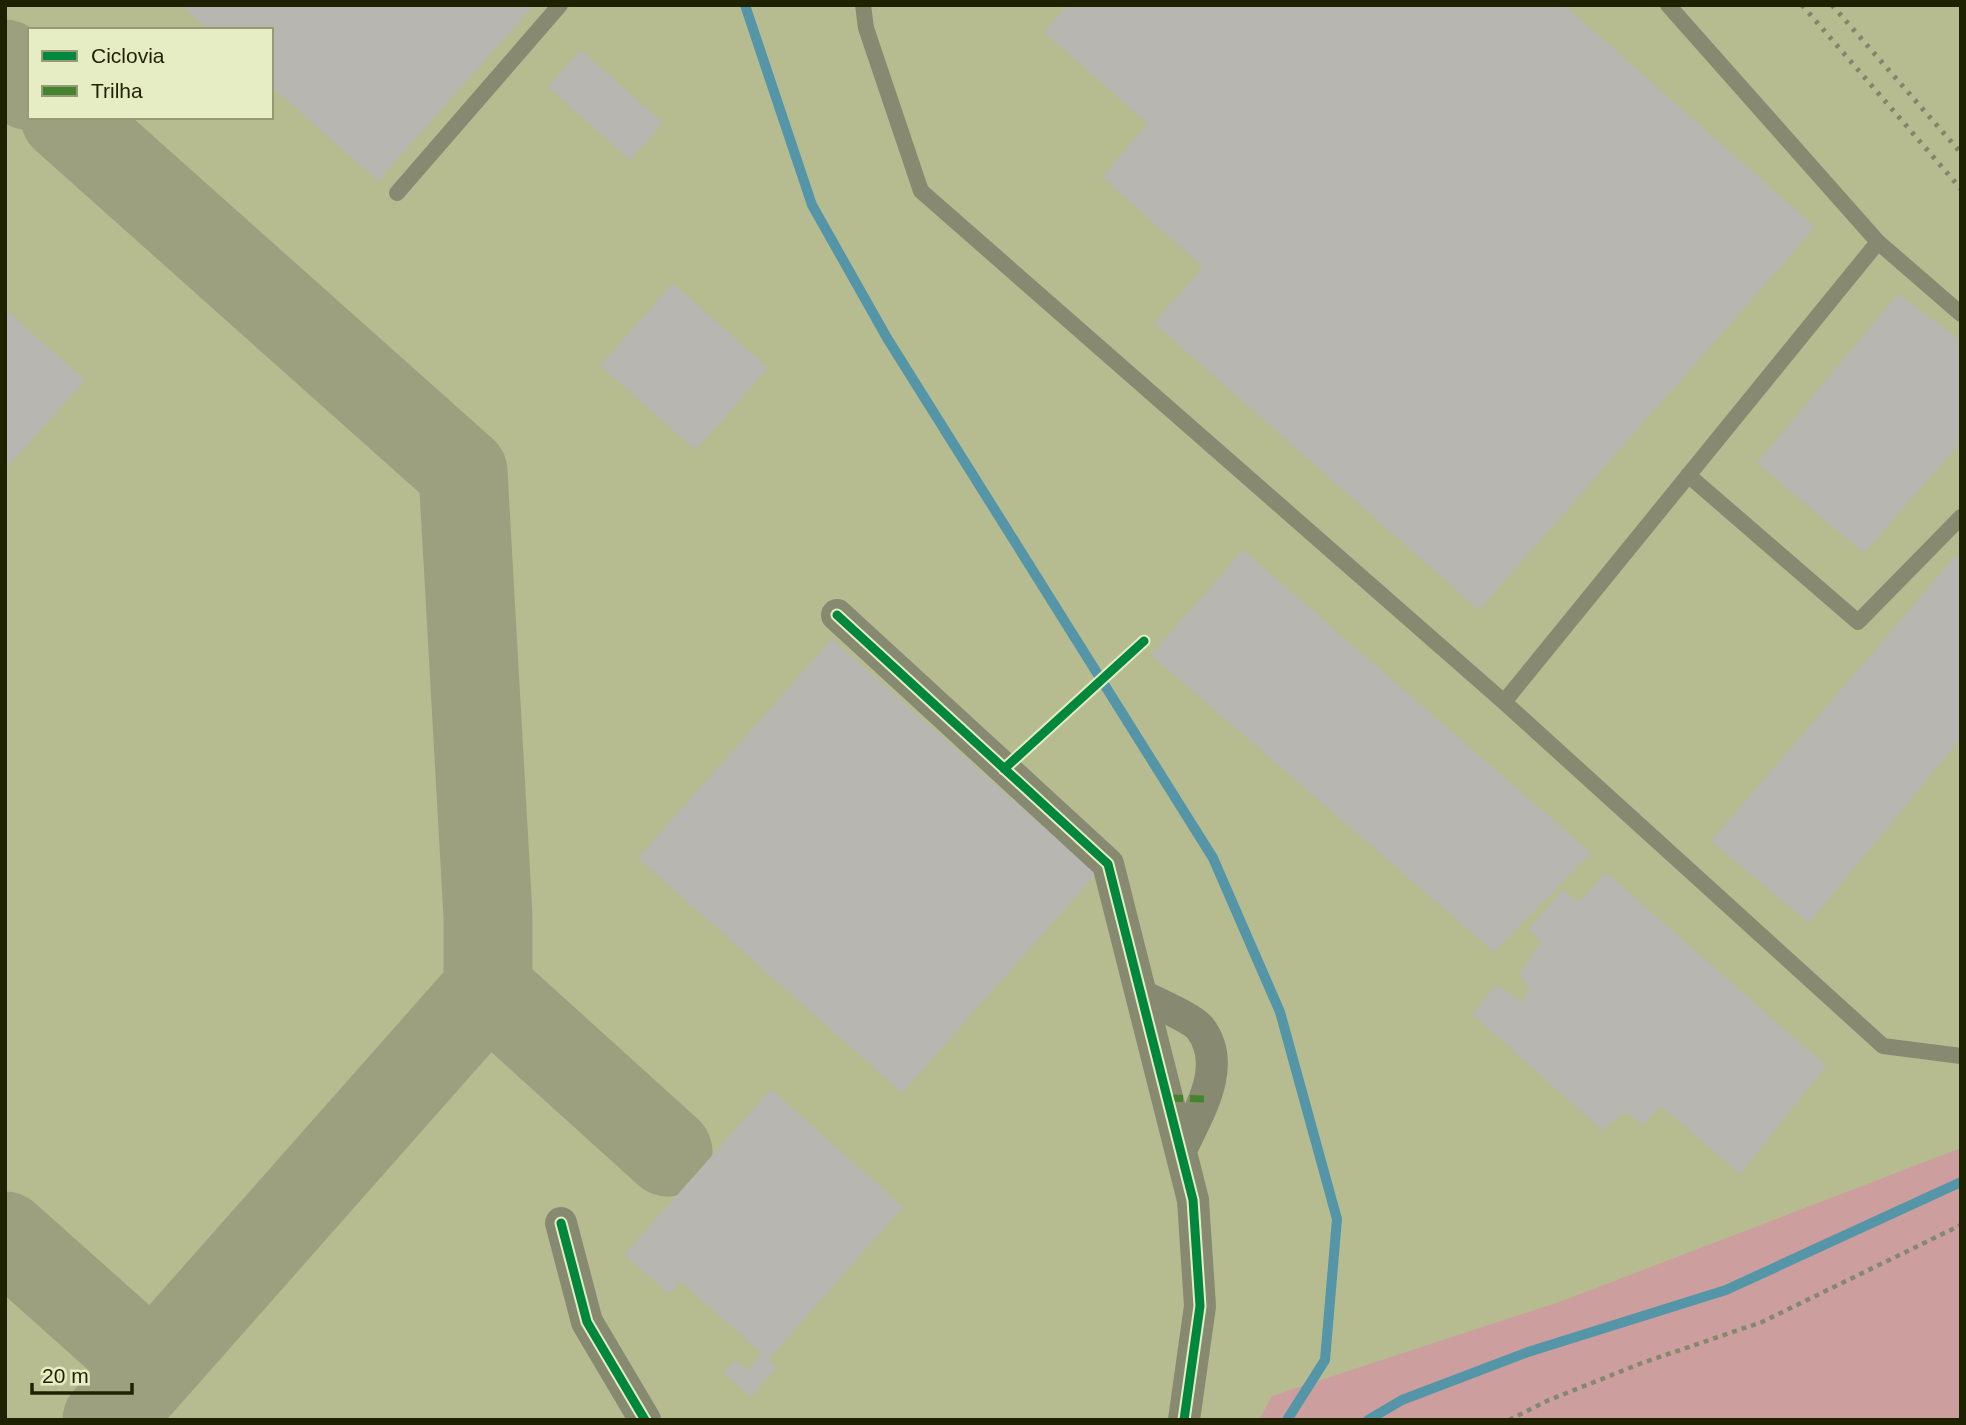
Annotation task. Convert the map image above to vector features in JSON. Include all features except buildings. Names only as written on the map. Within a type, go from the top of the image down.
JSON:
[{"type":"street","points":[[837,615],[1108,864],[1193,1200],[1200,1306],[1184,1420]]},
{"type":"street","points":[[1143,996],[1199,1027],[1214,1064],[1204,1099],[1181,1150]]},
{"type":"street","points":[[561,1223],[587,1322],[645,1420]]},
{"type":"lane","points":[[397,193],[560,5]]},
{"type":"lane","points":[[863,5],[866,28],[921,191],[1504,702],[1883,1046],[1961,1056]]},
{"type":"lane","points":[[1668,5],[1878,242],[1961,314]]},
{"type":"lane","points":[[1504,702],[1878,242]]},
{"type":"lane","points":[[1688,475],[1858,622],[1961,517]]},
{"type":"path","points":[[1509,1420],[1549,1400],[1642,1363],[1762,1322],[1961,1225]]},
{"type":"shaded area","points":[[1961,1148],[1961,1420],[1259,1420],[1272,1396],[1562,1301]]},
{"type":"waterway","points":[[745,5],[812,205],[887,338],[1213,858],[1280,1012],[1337,1219],[1325,1360],[1287,1420]]},
{"type":"waterway","points":[[1368,1420],[1402,1400],[1528,1352],[1726,1290],[1961,1182]]},
{"type":"taxiway","points":[[5,64],[28,84]]},
{"type":"taxiway","points":[[67,119],[463,472],[488,916],[488,989]]},
{"type":"taxiway","points":[[107,1420],[488,989],[668,1152]]},
{"type":"taxiway","points":[[5,1236],[153,1368]]},
{"type":"railway","points":[[1802,5],[1961,189]]},
{"type":"railway","points":[[1832,5],[1961,153]]},
{"type":"marked path","points":[[1169,1098],[1204,1099]]},
{"type":"cycle path","points":[[837,615],[1108,864],[1193,1200],[1200,1306],[1184,1420]]},
{"type":"cycle path","points":[[1004,769],[1144,641]]},
{"type":"cycle path","points":[[561,1223],[587,1322],[645,1420]]}]
